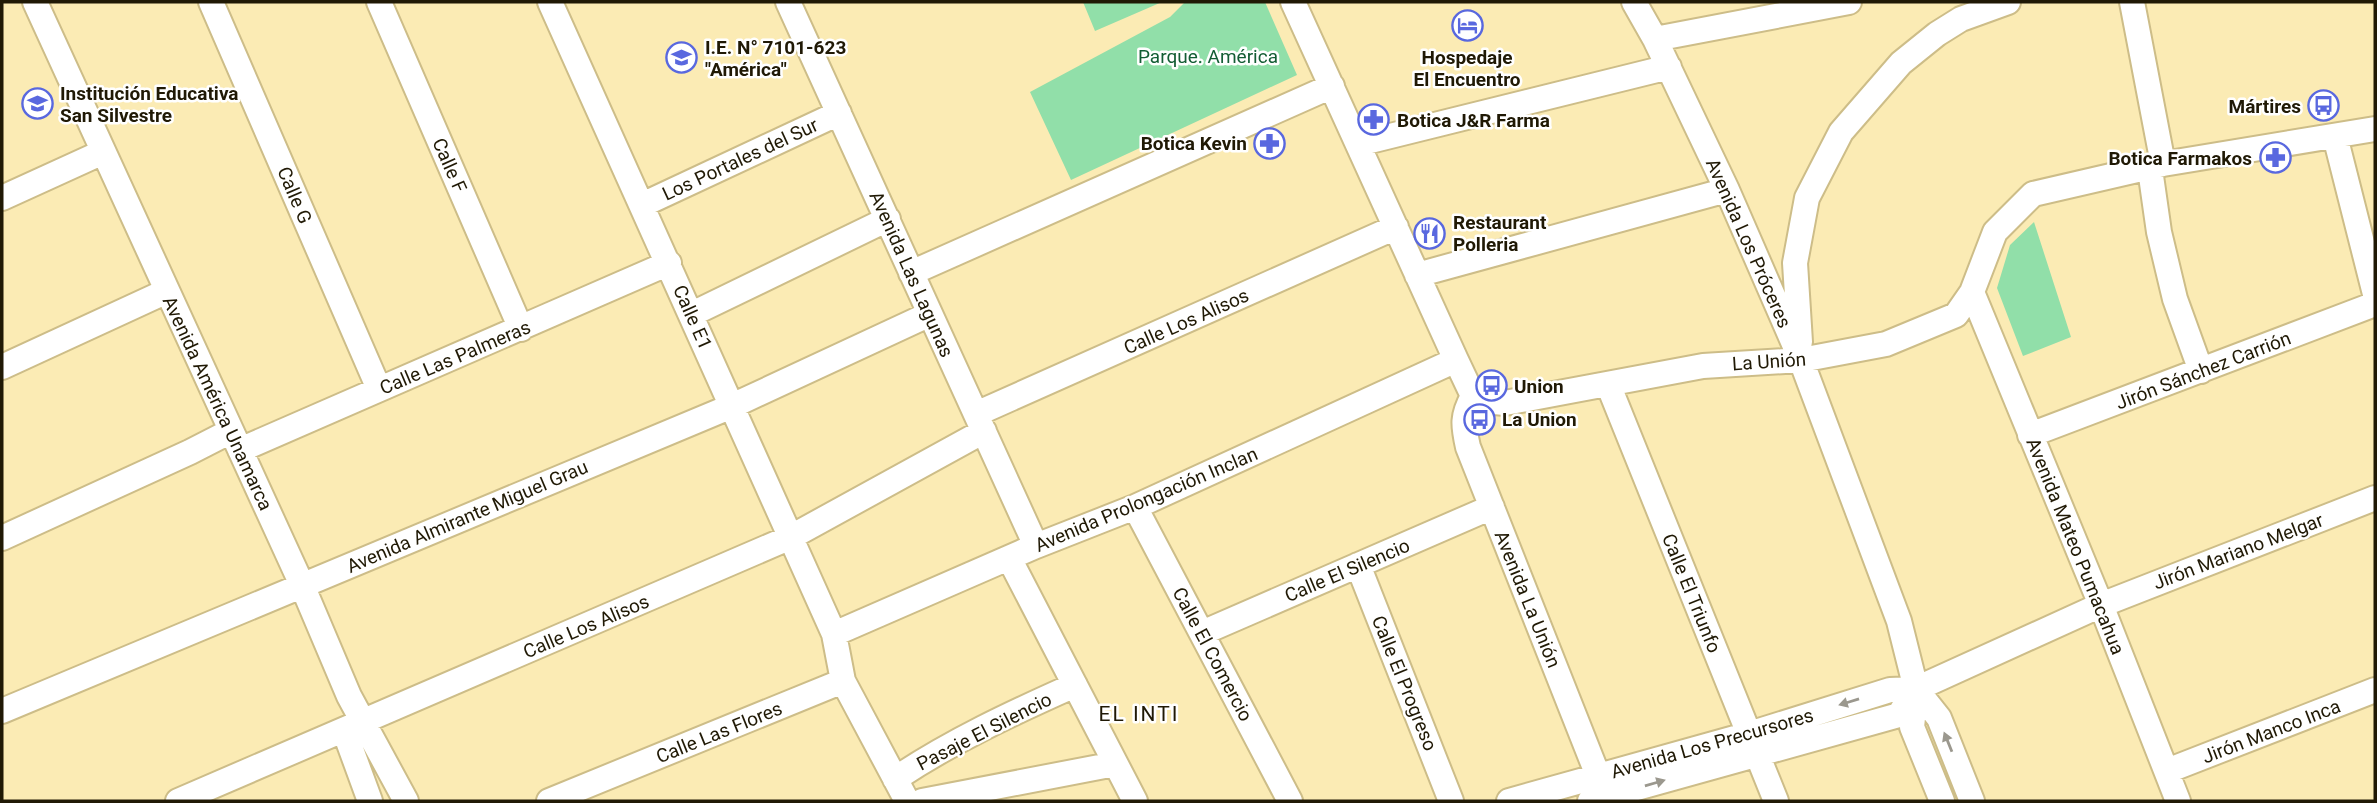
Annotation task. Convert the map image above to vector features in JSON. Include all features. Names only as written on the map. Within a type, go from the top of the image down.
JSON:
[{"type":"street","name":"Avenida América Unamarca","points":[[35,2],[302,584],[349,696],[354,726],[406,801]]},
{"type":"street","name":"Calle G","points":[[211,2],[379,388]]},
{"type":"street","name":"Calle F","points":[[379,2],[521,329]]},
{"type":"street","name":"Calle E1","points":[[550,2],[834,634]]},
{"type":"street","name":"Avenida Las Lagunas","points":[[788,2],[1036,546]]},
{"type":"street","name":"Avenida Los Próceres","points":[[1634,2],[1669,67],[1727,190],[1801,360],[1899,621],[1916,689],[1912,727],[1942,801]]},
{"type":"street","points":[[1655,39],[1849,2]]},
{"type":"street","points":[[1801,360],[1795,263],[1807,198],[1841,132],[1901,63],[1937,34],[1961,19],[2008,2]]},
{"type":"street","points":[[2132,2],[2157,166],[2158,232],[2175,299],[2200,371]]},
{"type":"street","points":[[1299,3],[1332,86],[1473,396]]},
{"type":"street","points":[[1359,144],[1669,67]]},
{"type":"street","points":[[911,272],[1332,86]]},
{"type":"street","name":"Los Portales del Sur","points":[[642,205],[839,113]]},
{"type":"street","points":[[2157,166],[2375,129]]},
{"type":"street","points":[[2335,136],[2375,294]]},
{"type":"street","points":[[2,198],[103,152]]},
{"type":"street","name":"La Unión","points":[[1473,396],[1483,401],[1505,403],[1703,366],[1801,360],[1886,344],[1956,315],[1972,292],[1995,232],[2033,194],[2157,166]]},
{"type":"street","points":[[1417,275],[1727,190]]},
{"type":"street","points":[[692,314],[888,219]]},
{"type":"street","name":"Calle Los Alisos","points":[[178,801],[791,537],[980,423],[1396,227]]},
{"type":"street","name":"Calle Las Palmeras","points":[[2,538],[190,452],[236,440],[379,388],[669,263]]},
{"type":"street","points":[[2,367],[167,291]]},
{"type":"street","name":"Avenida Mateo Pumacahua","points":[[1972,292],[2101,605],[2178,801]]},
{"type":"street","name":"Jirón Sánchez Carrión","points":[[2031,435],[2375,304]]},
{"type":"street","name":"Avenida Almirante Miguel Grau","points":[[2,711],[732,406],[930,314]]},
{"type":"street","name":"Avenida Prolongación Inclan","points":[[834,634],[1036,546],[1135,507],[1455,360]]},
{"type":"street","name":"Calle El Triunfo","points":[[1608,384],[1776,801]]},
{"type":"street","name":"Avenida La Unión","points":[[1473,396],[1465,412],[1464,430],[1468,447],[1601,794]]},
{"type":"street","name":"Jirón Mariano Melgar","points":[[2101,605],[2375,498]]},
{"type":"street","name":"Calle El Comercio","points":[[1135,507],[1290,801]]},
{"type":"street","name":"Calle El Silencio","points":[[1202,633],[1492,507]]},
{"type":"street","points":[[1009,558],[1135,801]]},
{"type":"street","name":"Calle El Progreso","points":[[1358,565],[1451,801]]},
{"type":"street","name":"Avenida Los Precursores","points":[[1509,801],[1601,794],[1753,744],[1899,715],[1916,689],[2101,605]]},
{"type":"street","points":[[834,634],[844,681],[907,801]]},
{"type":"street","name":"Calle Las Flores","points":[[549,801],[844,681]]},
{"type":"street","name":"Pasaje El Silencio","points":[[895,779],[935,752],[983,726],[1075,685]]},
{"type":"street","name":"Avenida Los Próceres","points":[[1916,689],[1938,718],[1972,801]]},
{"type":"street","name":"Jirón Manco Inca","points":[[2167,771],[2375,690]]},
{"type":"street","points":[[354,726],[370,801]]},
{"type":"street","points":[[922,801],[1115,764]]},
{"type":"green space","points":[[1083,2],[1162,2],[1095,31]]},
{"type":"green space","name":"Parque. América","points":[[1185,2],[1265,2],[1297,75],[1071,180],[1030,92],[1170,17]]},
{"type":"green space","points":[[2034,222],[2071,337],[2023,356],[1997,288],[2010,245]]},
{"type":"place","name":"Hospedaje El Encuentro","points":[[1467,26]]},
{"type":"place","name":"I.E. N° 7101-623 \"América\"","points":[[682,58]]},
{"type":"place","name":"Institución Educativa San Silvestre","points":[[37,104]]},
{"type":"place","name":"Mártires","points":[[2324,106]]},
{"type":"place","name":"Botica J&R Farma","points":[[1374,120]]},
{"type":"place","name":"Botica Kevin","points":[[1270,143]]},
{"type":"place","name":"Botica Farmakos","points":[[2275,158]]},
{"type":"place","name":"Restaurant Polleria","points":[[1430,233]]},
{"type":"place","name":"Union","points":[[1491,386]]},
{"type":"place","name":"La Union","points":[[1479,419]]},
{"type":"district","name":"EL INTI","points":[[1139,714]]}]
